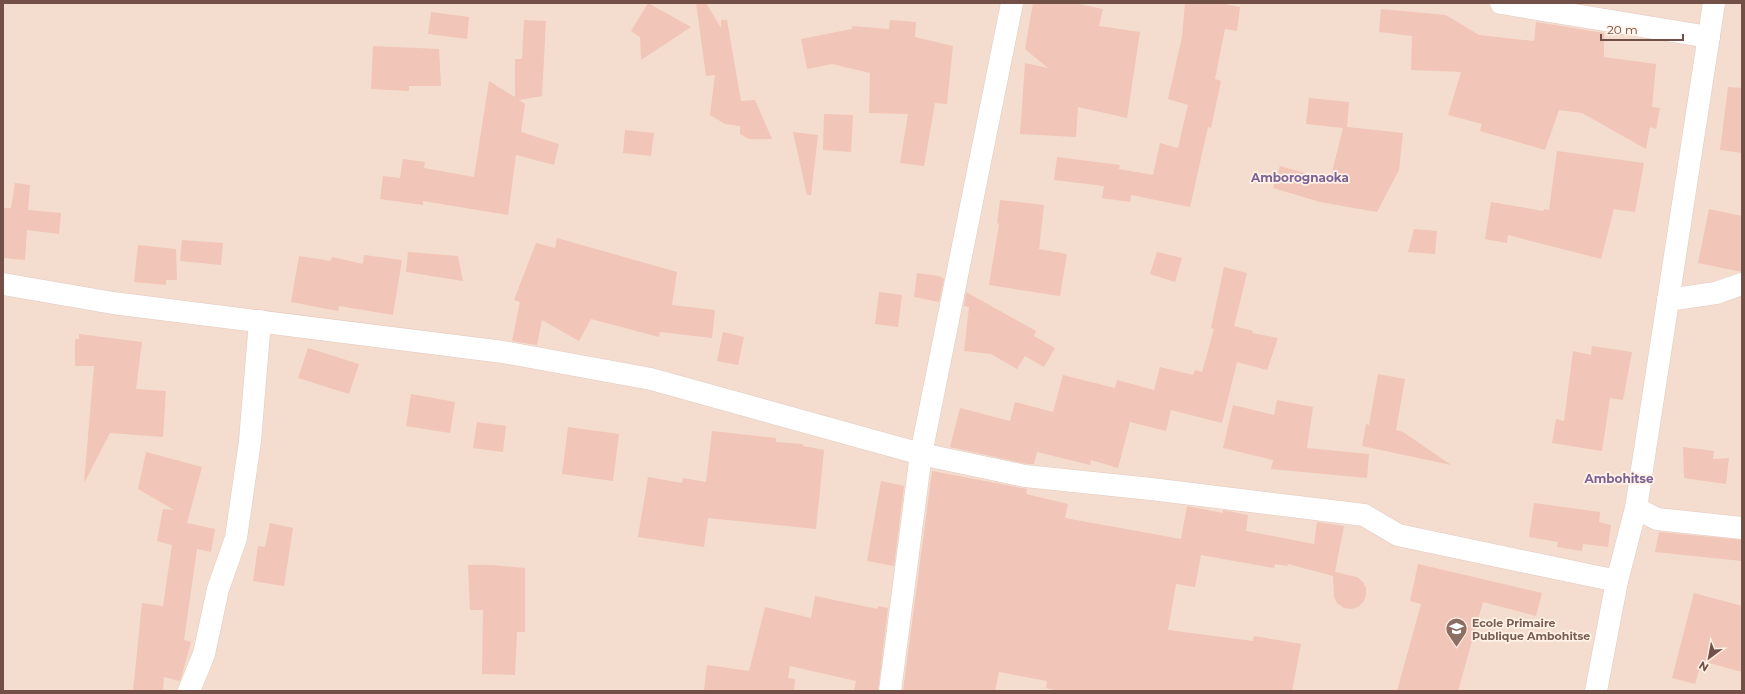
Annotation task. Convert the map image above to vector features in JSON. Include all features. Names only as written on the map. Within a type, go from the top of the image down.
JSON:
[{"type":"street","points":[[890,691],[920,454],[1012,3]]},
{"type":"street","points":[[1501,3],[1709,37]]},
{"type":"street","points":[[1596,691],[1617,581],[1636,508],[1714,3]]},
{"type":"street","points":[[3,284],[112,302],[503,352],[651,379],[920,454],[1026,476],[1151,489],[1364,515],[1398,535],[1617,581]]},
{"type":"street","points":[[1668,300],[1716,293],[1742,284]]},
{"type":"street","points":[[189,691],[204,654],[218,589],[236,538],[250,441],[260,321]]},
{"type":"street","points":[[1636,508],[1657,519],[1742,528]]},
{"type":"shaded area","points":[[3,3],[1742,3],[1742,691],[3,691]]},
{"type":"building","points":[[648,3],[691,27],[641,60],[640,37],[631,31]]},
{"type":"building","points":[[696,3],[706,3],[721,28],[721,20],[727,20],[741,101],[755,100],[772,139],[749,139],[740,134],[740,126],[725,124],[710,115],[715,75],[706,76]]},
{"type":"building","points":[[1033,3],[1074,3],[1103,9],[1099,26],[1140,32],[1127,118],[1078,107],[1076,137],[1020,134],[1025,63],[1048,68],[1025,49]]},
{"type":"building","points":[[1185,3],[1220,3],[1240,7],[1237,31],[1225,29],[1215,79],[1221,81],[1211,128],[1208,127],[1190,207],[1131,195],[1130,202],[1102,198],[1104,186],[1054,180],[1057,157],[1120,165],[1119,169],[1153,175],[1160,143],[1178,148],[1188,105],[1168,99],[1182,37]]},
{"type":"building","points":[[1381,9],[1446,15],[1479,35],[1534,41],[1536,22],[1604,33],[1604,57],[1656,64],[1652,107],[1660,108],[1656,129],[1650,127],[1646,149],[1582,113],[1559,110],[1545,150],[1480,131],[1482,124],[1448,115],[1461,72],[1411,70],[1412,36],[1379,32]]},
{"type":"building","points":[[431,12],[469,17],[467,39],[428,34]]},
{"type":"building","points":[[524,20],[546,21],[542,96],[519,100],[525,104],[521,132],[559,144],[554,165],[516,155],[508,215],[423,201],[423,205],[380,199],[383,176],[400,178],[403,159],[425,162],[424,168],[474,177],[489,81],[515,97],[515,59],[522,59]]},
{"type":"building","points":[[890,20],[916,22],[915,37],[953,46],[947,104],[935,103],[924,166],[900,163],[908,114],[869,113],[870,73],[832,64],[807,69],[801,39],[852,29],[852,26],[889,29]]},
{"type":"building","points":[[373,46],[439,49],[441,86],[409,86],[409,91],[371,89]]},
{"type":"building","points":[[1728,87],[1742,88],[1742,153],[1720,150]]},
{"type":"building","points":[[1309,98],[1349,102],[1347,127],[1403,133],[1399,170],[1377,212],[1320,202],[1273,188],[1280,166],[1330,180],[1343,128],[1306,124]]},
{"type":"building","points":[[824,114],[853,115],[851,152],[823,150]]},
{"type":"building","points":[[625,130],[654,133],[651,156],[623,153]]},
{"type":"building","points":[[793,132],[818,135],[811,195],[807,195]]},
{"type":"building","points":[[1557,151],[1644,163],[1635,212],[1614,209],[1601,259],[1508,235],[1507,243],[1485,239],[1491,202],[1543,211],[1544,209],[1549,210]]},
{"type":"building","points":[[15,183],[30,185],[28,210],[61,213],[59,234],[27,230],[25,260],[3,258],[3,208],[11,208]]},
{"type":"building","points":[[1000,200],[1044,205],[1039,249],[1067,254],[1060,296],[989,285],[999,224],[997,223]]},
{"type":"building","points":[[1709,209],[1742,216],[1742,272],[1698,263]]},
{"type":"building","points":[[1414,229],[1437,231],[1435,254],[1408,252]]},
{"type":"building","points":[[557,238],[677,272],[672,305],[715,310],[712,338],[660,332],[659,337],[591,319],[579,341],[542,320],[537,345],[512,341],[520,302],[514,300],[536,243],[555,248]]},
{"type":"building","points":[[182,240],[223,243],[221,265],[180,261]]},
{"type":"building","points":[[138,245],[176,249],[177,280],[166,280],[166,285],[134,282]]},
{"type":"building","points":[[408,252],[458,256],[463,281],[406,272]]},
{"type":"building","points":[[1157,252],[1182,258],[1175,282],[1150,274]]},
{"type":"building","points":[[364,255],[402,260],[393,315],[339,306],[338,311],[291,302],[299,256],[331,261],[332,257],[363,264]]},
{"type":"building","points":[[1224,267],[1247,273],[1234,326],[1253,331],[1252,333],[1278,338],[1267,370],[1237,362],[1222,423],[1171,410],[1166,431],[1130,422],[1118,468],[1091,460],[1090,465],[1037,452],[1034,464],[1027,464],[950,447],[960,408],[1010,421],[1015,402],[1053,412],[1063,375],[1115,388],[1117,380],[1154,390],[1160,367],[1193,375],[1195,370],[1202,372],[1214,329],[1211,328]]},
{"type":"building","points":[[917,273],[939,276],[944,279],[939,302],[914,297]]},
{"type":"building","points":[[879,292],[902,295],[898,327],[875,324]]},
{"type":"building","points":[[966,292],[1036,331],[1034,336],[1055,348],[1044,367],[1025,356],[1017,369],[991,354],[964,351],[969,307],[964,306]]},
{"type":"building","points":[[723,332],[744,337],[738,365],[717,361]]},
{"type":"building","points":[[79,334],[142,342],[136,389],[166,391],[163,437],[110,433],[84,483],[94,366],[75,366],[75,339],[79,339]]},
{"type":"building","points":[[1592,346],[1632,352],[1623,400],[1610,398],[1602,451],[1552,443],[1556,419],[1564,421],[1573,351],[1591,355]]},
{"type":"building","points":[[308,348],[359,364],[349,394],[298,378]]},
{"type":"building","points":[[1378,374],[1405,379],[1396,430],[1403,432],[1451,465],[1362,446],[1366,424],[1369,425]]},
{"type":"building","points":[[411,394],[455,402],[450,433],[406,426]]},
{"type":"building","points":[[1277,400],[1313,407],[1307,448],[1369,454],[1367,478],[1271,469],[1273,460],[1223,448],[1233,405],[1274,415]]},
{"type":"building","points":[[477,422],[506,426],[503,452],[473,448]]},
{"type":"building","points":[[568,427],[619,434],[613,481],[562,474]]},
{"type":"building","points":[[712,431],[776,438],[776,442],[803,444],[803,446],[824,450],[816,529],[708,518],[704,547],[638,537],[648,477],[682,483],[683,478],[706,482]]},
{"type":"building","points":[[1683,447],[1714,451],[1713,459],[1729,458],[1726,484],[1684,478]]},
{"type":"building","points":[[146,452],[202,467],[187,523],[215,529],[211,552],[197,549],[184,640],[191,642],[182,675],[180,681],[164,677],[163,691],[133,691],[142,603],[163,606],[172,545],[157,541],[163,509],[174,510],[138,489]]},
{"type":"building","points":[[932,471],[1027,489],[1026,494],[1068,504],[1065,518],[1181,539],[1187,506],[1223,513],[1223,510],[1248,515],[1246,531],[1314,544],[1317,522],[1344,526],[1335,572],[1357,577],[1363,582],[1366,588],[1366,595],[1364,601],[1358,607],[1351,609],[1344,608],[1337,603],[1334,597],[1333,576],[1288,564],[1287,566],[1275,564],[1274,568],[1201,555],[1195,587],[1176,584],[1168,630],[1253,641],[1254,636],[1301,644],[1292,691],[1059,691],[1046,688],[1047,681],[999,672],[995,691],[903,691]]},
{"type":"building","points":[[881,481],[904,486],[894,566],[867,561]]},
{"type":"building","points":[[1534,503],[1600,512],[1599,522],[1611,525],[1608,547],[1583,544],[1582,551],[1557,547],[1558,542],[1529,537]]},
{"type":"building","points":[[270,523],[293,528],[284,586],[253,581],[258,546],[265,547]]},
{"type":"building","points":[[1659,532],[1742,540],[1742,561],[1655,552]]},
{"type":"building","points":[[1418,564],[1542,593],[1536,616],[1483,602],[1458,691],[1397,691],[1421,604],[1410,601]]},
{"type":"building","points":[[468,565],[492,565],[525,568],[525,632],[517,632],[515,675],[482,674],[483,610],[470,610]]},
{"type":"building","points":[[1694,593],[1742,606],[1742,672],[1702,661],[1695,684],[1672,678]]},
{"type":"building","points":[[815,596],[878,609],[878,606],[888,608],[878,691],[854,691],[856,681],[790,666],[788,678],[795,679],[794,691],[704,691],[707,665],[749,671],[765,607],[811,618]]},
{"type":"place","name":"Ecole Primaire Publique Ambohitse","points":[[1456,648]]},
{"type":"district","name":"Amborognaoka","points":[[1300,178]]},
{"type":"district","name":"Ambohitse","points":[[1619,479]]}]
